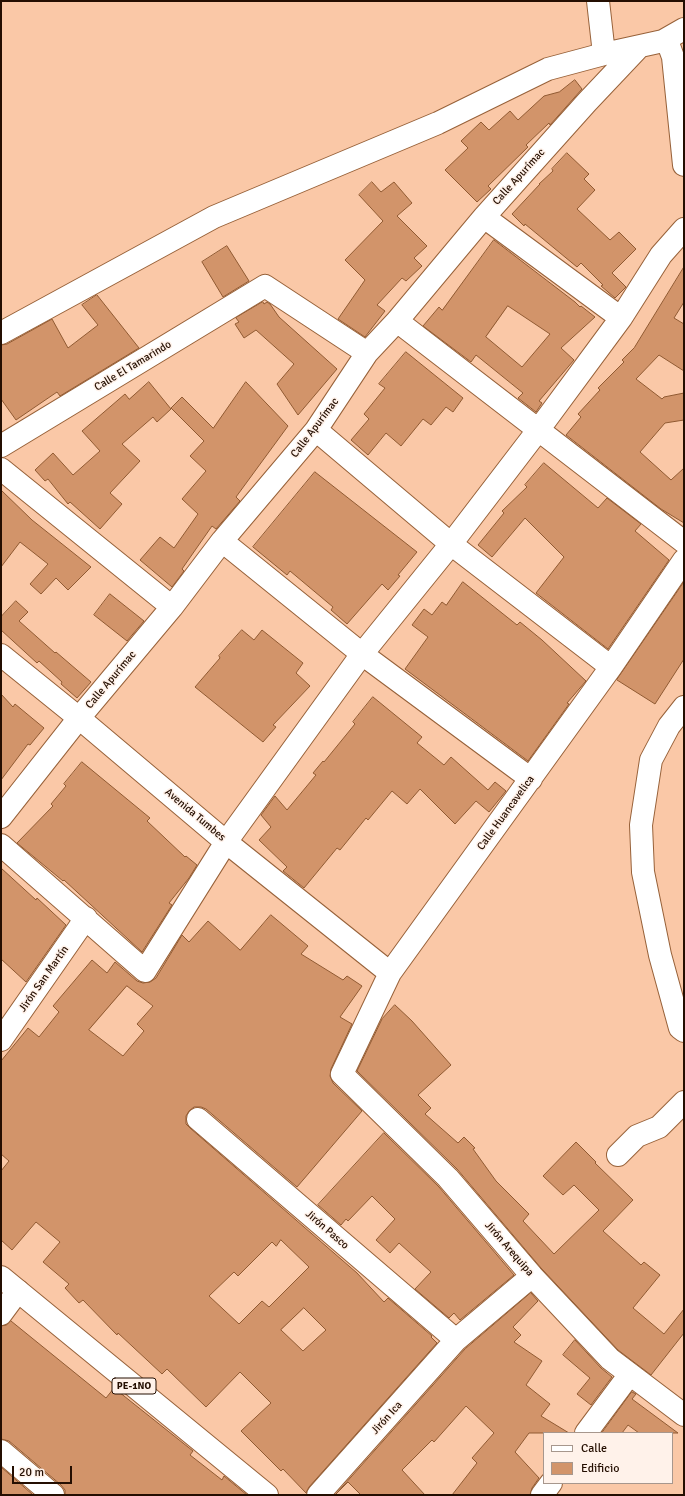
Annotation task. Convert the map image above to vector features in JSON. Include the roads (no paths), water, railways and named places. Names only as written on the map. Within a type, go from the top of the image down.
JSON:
[{"type":"street","points":[[598,1],[604,54]]},
{"type":"street","points":[[1,333],[214,217],[438,122],[548,69],[604,54],[663,42],[684,29]]},
{"type":"street","points":[[663,42],[669,46],[673,57],[684,165]]},
{"type":"street","name":"Calle Apurímac","points":[[1,817],[79,718],[172,607],[222,541],[316,430],[367,353],[397,321],[484,217],[587,102],[639,47]]},
{"type":"street","points":[[484,217],[620,318]]},
{"type":"street","points":[[1,845],[145,971],[226,842],[362,654],[451,544],[539,429],[620,318],[661,255],[684,229]]},
{"type":"street","name":"Calle El Tamarindo","points":[[1,446],[265,286],[367,353]]},
{"type":"street","points":[[397,321],[684,542]]},
{"type":"street","points":[[316,430],[451,544],[611,667]]},
{"type":"street","points":[[1,469],[172,607]]},
{"type":"street","points":[[222,541],[362,654],[531,779]]},
{"type":"street","name":"Calle Huancavelica","points":[[342,1074],[390,973],[611,667],[684,560]]},
{"type":"street","name":"Avenida Tumbes","points":[[1,655],[79,718],[226,842],[390,973]]},
{"type":"street","points":[[684,707],[669,726],[651,760],[641,825],[643,872],[660,954],[680,1028],[684,1031]]},
{"type":"street","name":"Jirón San Martín","points":[[1,1040],[86,918]]},
{"type":"street","name":"Jirón Arequipa","points":[[342,1074],[448,1178],[532,1276],[610,1359],[684,1415]]},
{"type":"street","points":[[618,1155],[637,1136],[659,1127],[684,1102]]},
{"type":"street","name":"Jirón Pasco","points":[[198,1120],[456,1340]]},
{"type":"street","name":"Jirón Ica","points":[[318,1495],[456,1340],[532,1276]]},
{"type":"street","name":"PE-1NO","points":[[1,1277],[267,1495]]},
{"type":"street","points":[[1,1314],[18,1291]]},
{"type":"street","points":[[587,1432],[630,1374]]},
{"type":"street","points":[[1,1452],[53,1495]]},
{"type":"street","points":[[542,1495],[550,1484]]}]
